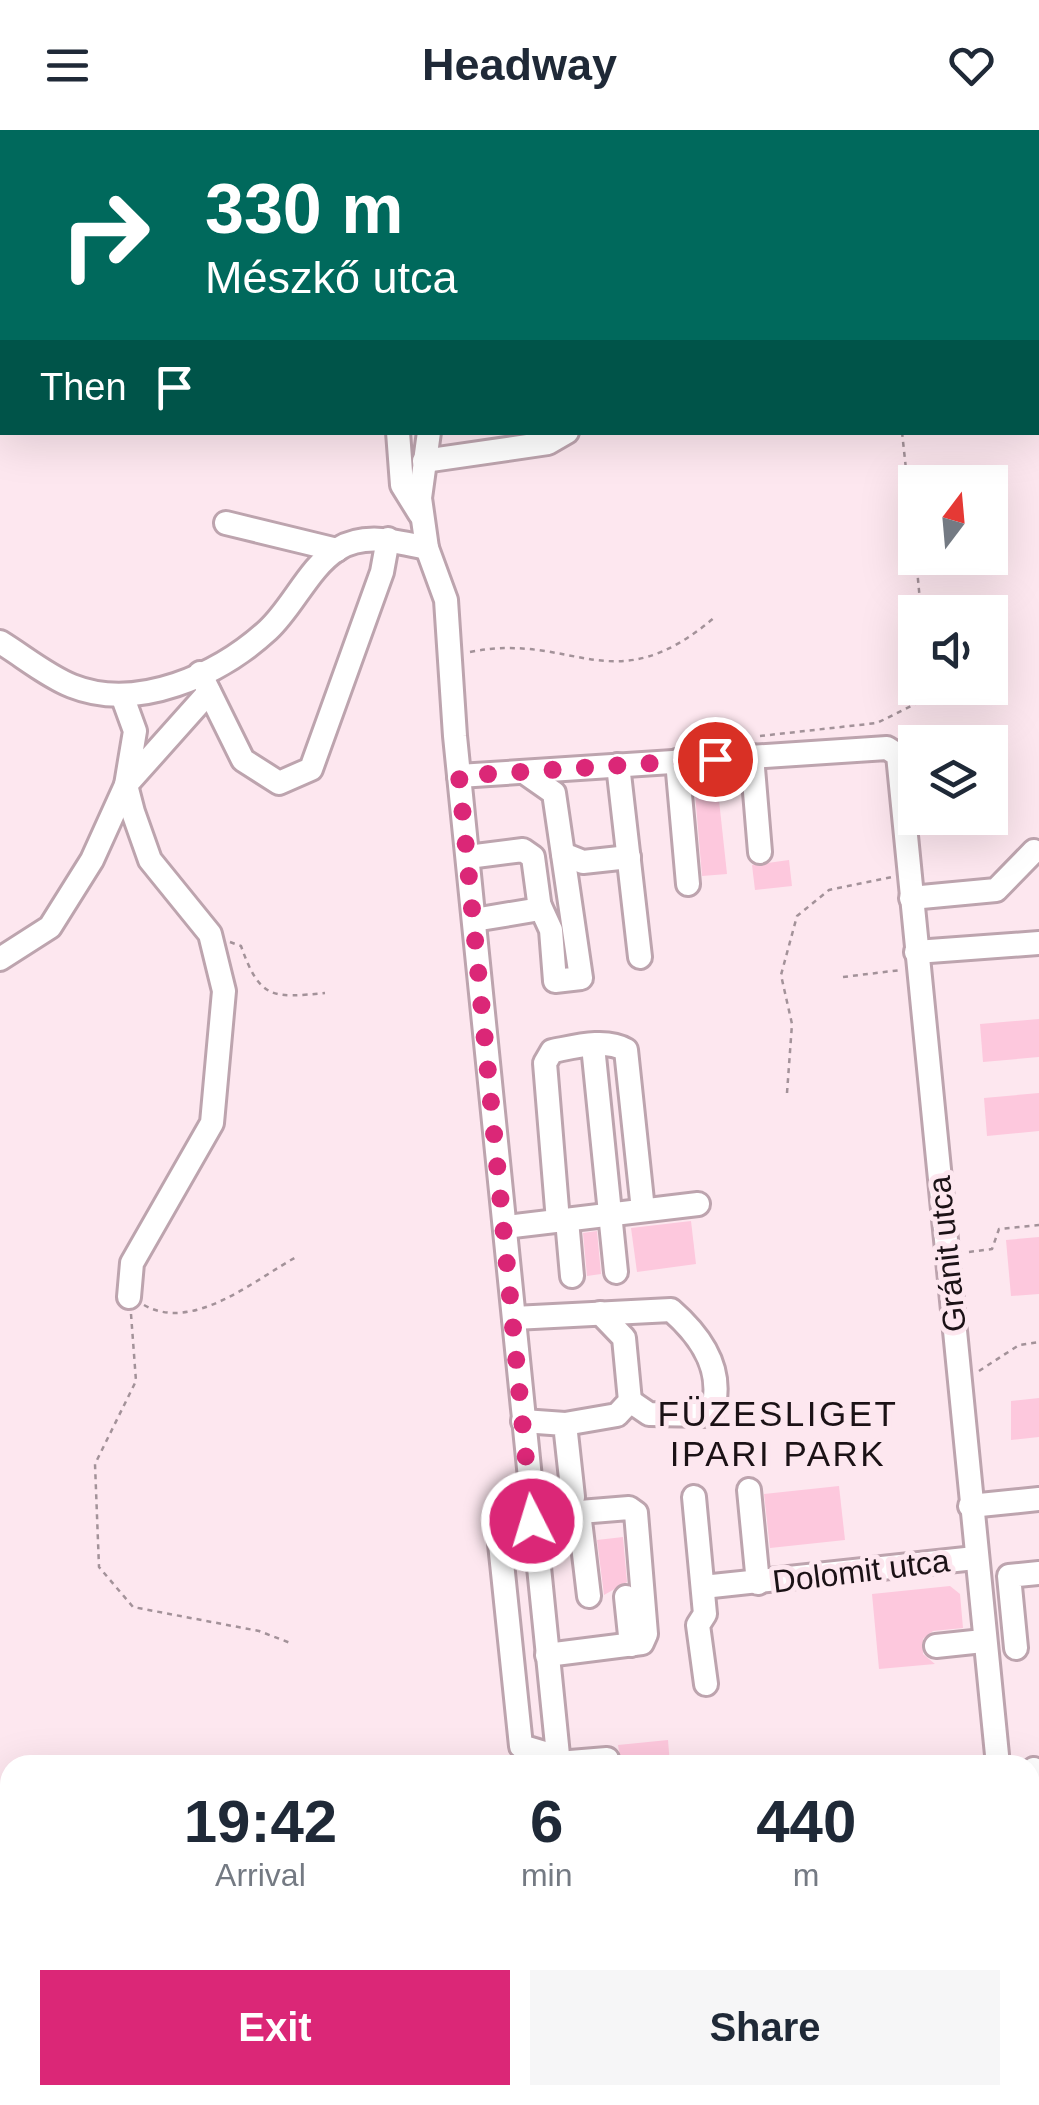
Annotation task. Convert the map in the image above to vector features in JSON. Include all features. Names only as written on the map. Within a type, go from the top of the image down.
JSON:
[{"type":"street","points":[[398,435],[402,485],[422,518]]},
{"type":"street","points":[[428,435],[422,518],[427,548],[446,600],[459,776],[557,1755]]},
{"type":"street","points":[[424,462],[548,443],[562,435]]},
{"type":"street","points":[[226,523],[337,550]]},
{"type":"street","points":[[0,959],[50,927],[92,860],[126,785],[205,682],[268,630],[337,550],[361,541],[388,539],[427,548]]},
{"type":"street","points":[[205,682],[244,760],[279,782],[311,769],[382,572],[388,539]]},
{"type":"street","points":[[1,644],[72,686],[123,698],[184,682],[205,682]]},
{"type":"street","points":[[123,698],[135,730],[126,785],[150,860],[210,934],[224,991],[212,1122],[132,1262],[129,1297]]},
{"type":"street","points":[[459,776],[677,762],[753,747],[760,852]]},
{"type":"street","name":"Gránit utca","points":[[753,747],[887,748],[898,755],[997,1755]]},
{"type":"street","points":[[677,762],[688,884]]},
{"type":"street","points":[[618,765],[640,957]]},
{"type":"street","points":[[468,856],[523,850],[533,858],[540,906],[551,930],[555,981],[582,978],[554,793],[524,772]]},
{"type":"street","points":[[911,898],[996,890],[1034,851]]},
{"type":"street","points":[[563,854],[583,862],[629,857]]},
{"type":"street","points":[[474,920],[540,906]]},
{"type":"street","points":[[917,960],[1039,943]]},
{"type":"street","points":[[572,1276],[545,1063],[552,1051],[616,1044],[626,1050],[644,1210]]},
{"type":"street","points":[[593,1046],[616,1272]]},
{"type":"street","points":[[506,1227],[698,1204]]},
{"type":"street","points":[[514,1318],[671,1310],[695,1331],[714,1368],[716,1402],[711,1415],[650,1414],[630,1401]]},
{"type":"street","points":[[523,1421],[566,1424],[617,1415],[630,1401],[624,1338],[600,1313]]},
{"type":"street","points":[[566,1424],[589,1596]]},
{"type":"street","points":[[748,1490],[753,1583]]},
{"type":"street","points":[[694,1497],[706,1614],[698,1625],[706,1684]]},
{"type":"street","points":[[970,1506],[1039,1499]]},
{"type":"street","points":[[512,1663],[642,1643],[646,1634],[636,1514],[629,1508],[576,1504],[510,1523],[498,1534],[521,1746],[542,1755]]},
{"type":"street","name":"Dolomit utca","points":[[703,1587],[975,1558]]},
{"type":"street","points":[[936,1646],[1028,1647],[1010,1576],[1039,1574]]},
{"type":"street","points":[[626,1597],[631,1645]]},
{"type":"path","points":[[902,435],[905,465]]},
{"type":"path","points":[[450,668],[464,653],[495,647],[526,648],[604,664],[630,662],[672,650],[715,617]]},
{"type":"path","points":[[753,747],[877,723],[915,705]]},
{"type":"path","points":[[787,1093],[792,1024],[781,974],[797,916],[829,890],[908,874]]},
{"type":"path","points":[[210,934],[241,946],[257,984],[282,998],[325,993]]},
{"type":"path","points":[[843,976],[917,960]]},
{"type":"path","points":[[948,1255],[992,1248],[998,1229],[1039,1225]]},
{"type":"path","points":[[129,1297],[163,1316],[199,1310],[298,1256]]},
{"type":"path","points":[[129,1297],[136,1380],[95,1464],[98,1568],[133,1607],[260,1631],[292,1644]]},
{"type":"path","points":[[960,1380],[998,1363],[1019,1345],[1039,1342]]},
{"type":"building","points":[[718,791],[727,874],[702,876],[695,793]]},
{"type":"building","points":[[789,860],[792,886],[755,890],[752,865]]},
{"type":"building","points":[[1039,1019],[1039,1057],[983,1062],[980,1024]]},
{"type":"building","points":[[1039,1093],[1039,1131],[987,1136],[984,1098]]},
{"type":"building","points":[[691,1221],[696,1264],[637,1272],[631,1228]]},
{"type":"building","points":[[597,1231],[601,1274],[587,1276],[583,1233]]},
{"type":"building","points":[[1039,1237],[1039,1294],[1011,1296],[1006,1240]]},
{"type":"building","points":[[1039,1398],[1039,1437],[1011,1440],[1011,1401]]},
{"type":"building","points":[[839,1486],[845,1540],[770,1548],[764,1494]]},
{"type":"building","points":[[623,1537],[627,1582],[604,1595],[597,1540]]},
{"type":"building","points":[[950,1586],[960,1594],[963,1628],[933,1631],[923,1639],[923,1654],[935,1664],[879,1669],[872,1594]]},
{"type":"building","points":[[668,1740],[669,1755],[620,1755],[618,1745]]},
{"type":"district","name":"FÜZESLIGET IPARI PARK","points":[[778,1434]]},
{"type":"route","points":[[532,1521],[459,776],[715,759]]}]
